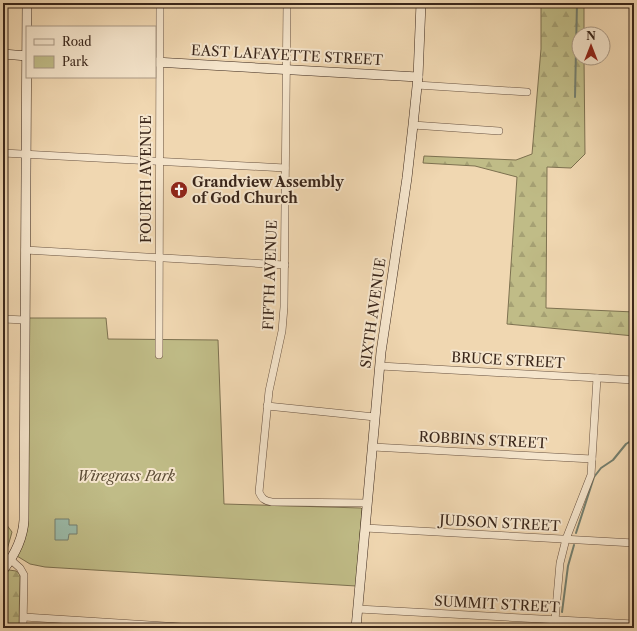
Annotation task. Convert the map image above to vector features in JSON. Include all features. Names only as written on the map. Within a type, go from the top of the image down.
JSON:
[{"type":"street","points":[[27,3],[27,26]]},
{"type":"street","name":"FOURTH AVENUE","points":[[159,355],[160,161],[158,62],[160,3]]},
{"type":"street","name":"FIFTH AVENUE","points":[[287,3],[284,307],[282,331],[267,406],[260,492],[261,497],[265,501],[272,502],[367,503]]},
{"type":"street","name":"SIXTH AVENUE","points":[[356,628],[386,312],[407,178],[413,124],[421,3]]},
{"type":"street","points":[[3,54],[26,56]]},
{"type":"street","name":"EAST LAFAYETTE STREET","points":[[158,62],[286,69],[417,81]]},
{"type":"street","points":[[3,570],[11,560],[20,539],[24,524],[27,78]]},
{"type":"street","points":[[417,81],[527,92]]},
{"type":"street","points":[[413,124],[499,131]]},
{"type":"street","points":[[3,153],[285,168]]},
{"type":"street","points":[[26,250],[285,265]]},
{"type":"street","points":[[3,319],[26,320]]},
{"type":"street","name":"BRUCE STREET","points":[[380,366],[634,380]]},
{"type":"street","points":[[555,620],[558,577],[566,539],[591,475],[597,378]]},
{"type":"street","points":[[267,406],[375,417]]},
{"type":"street","name":"ROBBINS STREET","points":[[373,447],[592,459]]},
{"type":"street","name":"JUDSON STREET","points":[[366,528],[634,543]]},
{"type":"street","points":[[11,560],[20,568],[24,575],[24,628]]},
{"type":"street","name":"SUMMIT STREET","points":[[358,609],[634,624]]},
{"type":"street","points":[[24,617],[198,628]]},
{"type":"green space","points":[[541,3],[584,3],[584,26],[571,26],[571,66],[584,66],[585,154],[571,168],[547,167],[546,308],[634,312],[634,336],[507,324],[517,177],[475,166],[423,163],[424,156],[516,160],[532,154],[541,49]]},
{"type":"green space","name":"Wiregrass Park","points":[[29,318],[106,318],[108,339],[218,340],[224,504],[361,508],[356,586],[45,567],[30,564],[17,556],[27,529]]},
{"type":"green space","points":[[3,524],[6,524],[12,532],[3,564]]},
{"type":"green space","points":[[9,570],[16,571],[20,574],[19,628],[3,628],[3,578]]},
{"type":"shaded area","points":[[55,519],[69,519],[69,525],[77,525],[77,534],[69,534],[68,540],[55,540]]},
{"type":"waterway","points":[[575,97],[577,3]]},
{"type":"waterway","points":[[576,533],[594,477],[601,468],[613,460],[626,444],[634,439]]},
{"type":"waterway","points":[[562,612],[568,566],[574,545]]},
{"type":"place","name":"Grandview Assembly of God Church","points":[[179,190]]}]
